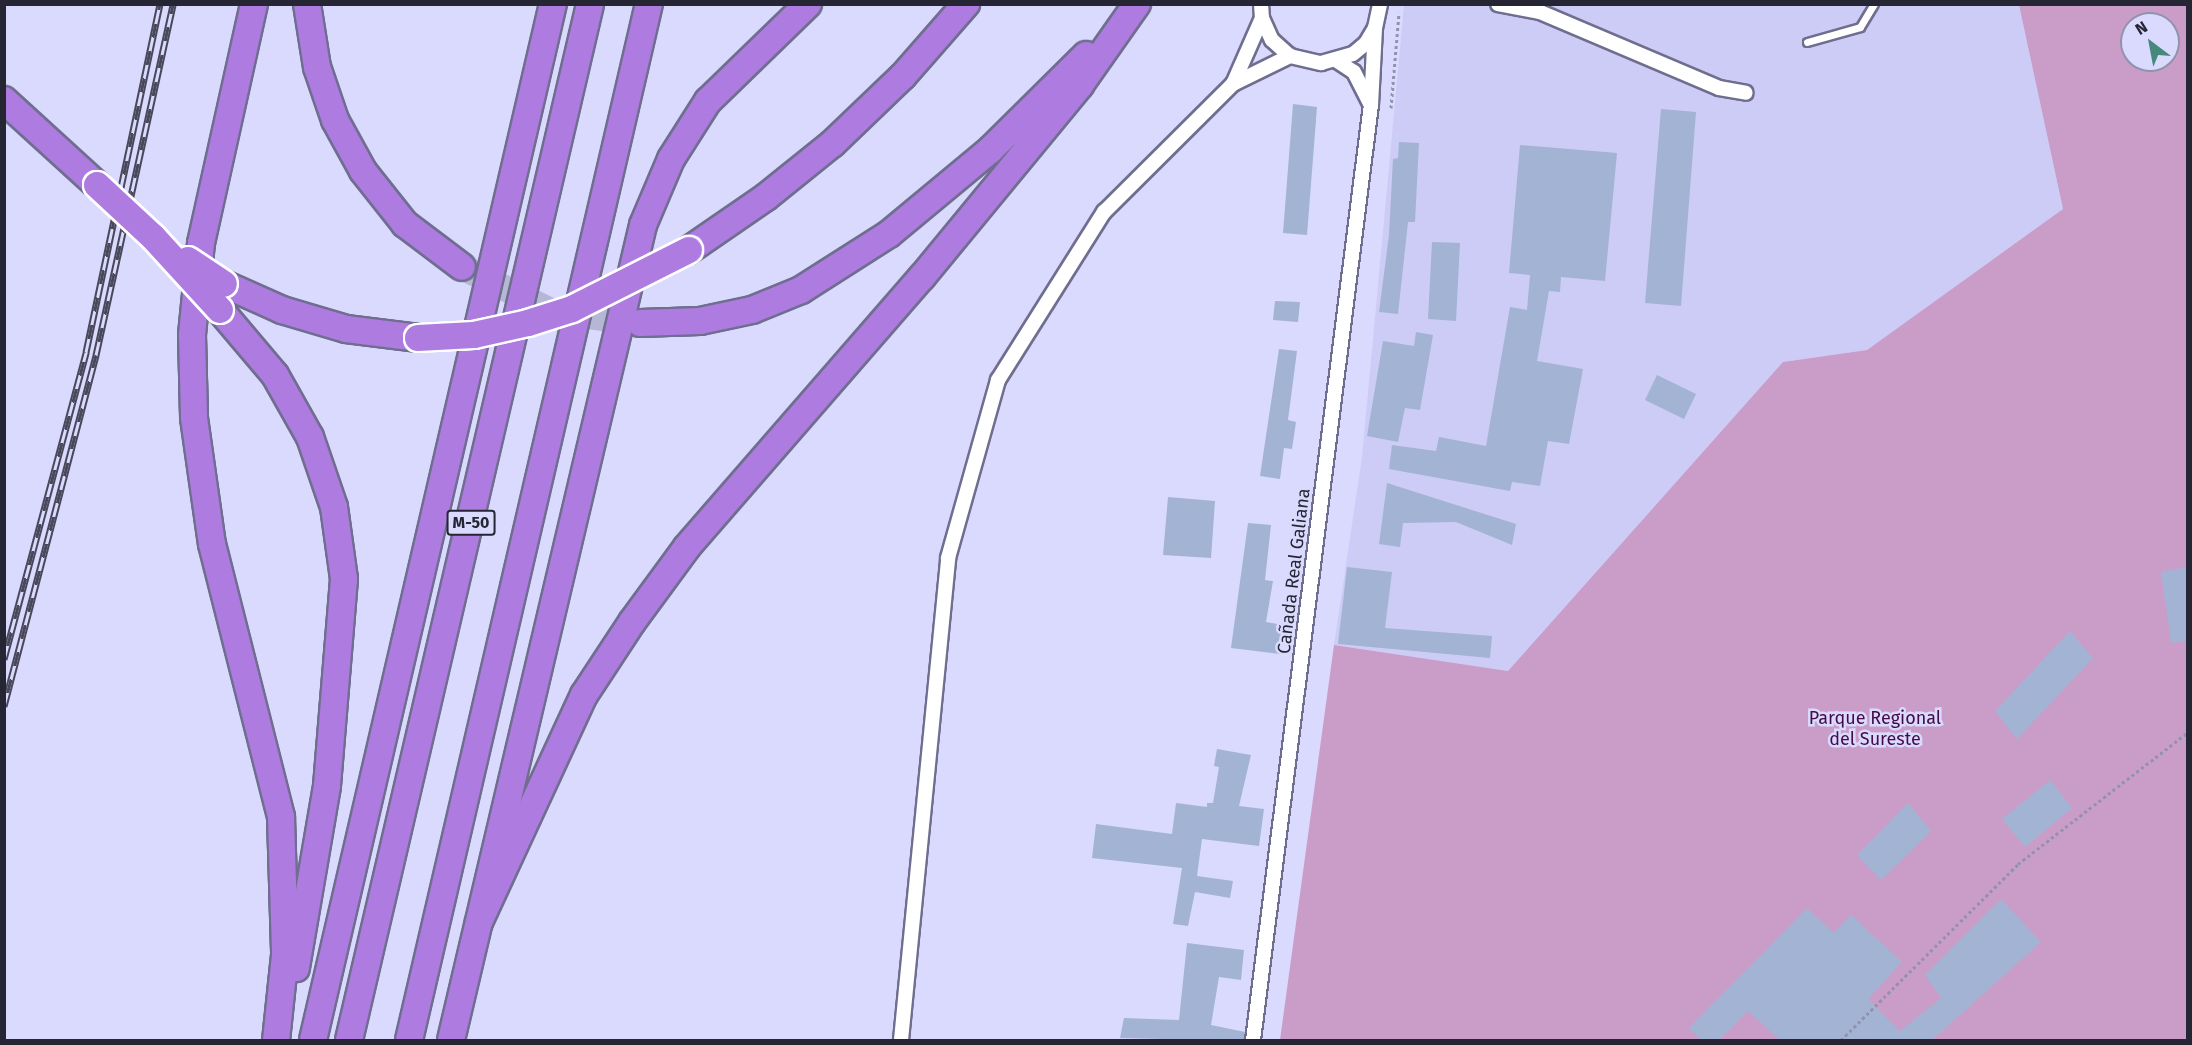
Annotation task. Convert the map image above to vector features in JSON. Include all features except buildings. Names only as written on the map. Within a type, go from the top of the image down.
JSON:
[{"type":"highway","points":[[254,4],[201,243],[192,335],[194,418],[212,544],[281,817],[285,955],[277,1041]]},
{"type":"highway","points":[[307,4],[317,68],[335,120],[363,171],[405,224],[462,267]]},
{"type":"highway","points":[[313,1041],[553,4]]},
{"type":"highway","name":"M-50","points":[[350,1041],[590,4]]},
{"type":"highway","points":[[409,1041],[649,4]]},
{"type":"highway","points":[[451,1041],[643,225],[671,159],[708,101],[808,4]]},
{"type":"highway","points":[[153,237],[224,284],[282,310],[346,329],[418,338],[474,335],[528,323],[572,309],[689,250],[766,197],[832,144],[903,76],[966,4]]},
{"type":"highway","points":[[478,922],[584,695],[632,622],[687,547],[922,277],[1080,85],[1135,4]]},
{"type":"highway","points":[[640,323],[700,321],[752,310],[801,290],[879,240],[990,150],[1135,4]]},
{"type":"highway","points":[[4,100],[153,237],[220,310],[275,375],[310,437],[333,507],[344,579],[327,786],[298,958],[277,1041]]},
{"type":"street","name":"Cañada Real Galiana","points":[[1253,1041],[1371,105],[1375,28],[1380,4]]},
{"type":"street","points":[[1498,4],[1540,12],[1719,88],[1746,93]]},
{"type":"street","points":[[1261,11],[1272,40],[1290,56],[1321,63],[1337,61],[1366,43],[1375,28]]},
{"type":"street","points":[[1233,84],[1261,11]]},
{"type":"street","points":[[901,1041],[948,558],[998,380],[1104,212],[1233,84],[1290,56]]},
{"type":"street","points":[[1337,61],[1354,72],[1371,105]]},
{"type":"lane","points":[[1808,42],[1860,27],[1874,4]]},
{"type":"path","points":[[1391,108],[1399,12]]},
{"type":"path","points":[[1841,1041],[2018,864],[2187,732]]},
{"type":"shaded area","points":[[1404,5],[2019,5],[2063,209],[1867,350],[1783,362],[1508,671],[1334,645],[1362,457]]},
{"type":"green space","name":"Parque Regional del Sureste","points":[[2019,5],[2187,5],[2187,1040],[1280,1040],[1334,645],[1508,671],[1783,362],[1867,350],[2063,209]]},
{"type":"tunnel","points":[[462,267],[551,311],[640,323]]},
{"type":"railway","points":[[4,659],[86,352],[160,4]]},
{"type":"railway","points":[[4,706],[96,355],[173,4]]}]
